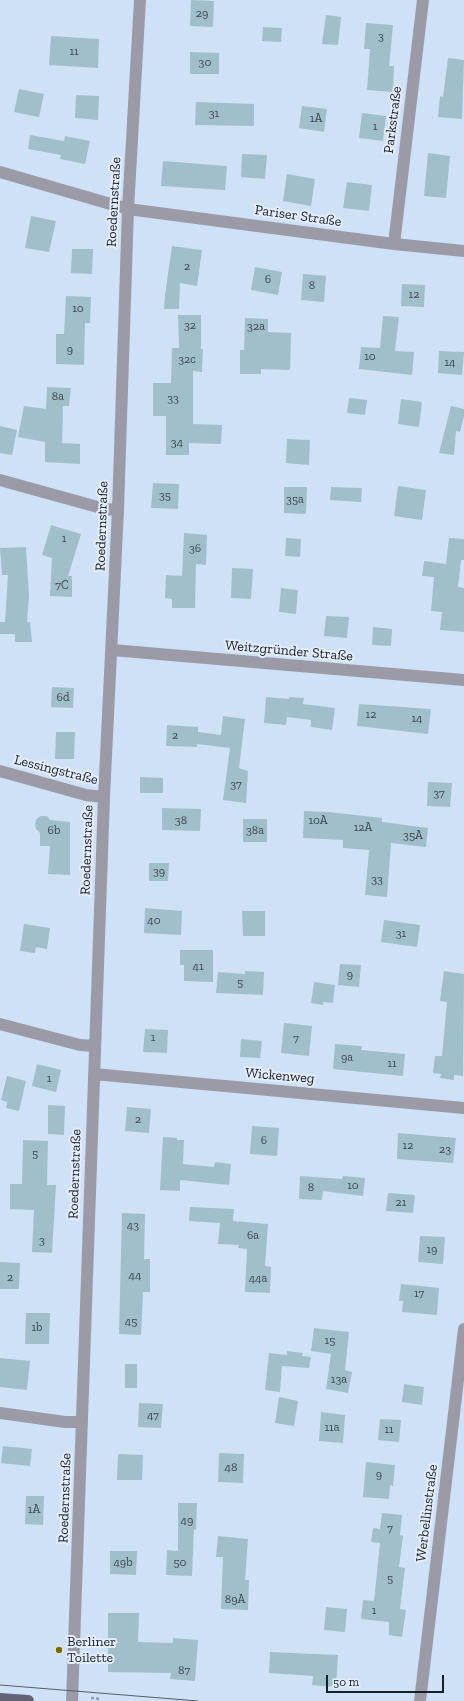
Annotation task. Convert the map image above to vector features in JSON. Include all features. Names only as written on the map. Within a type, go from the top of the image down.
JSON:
[{"type":"main road","points":[[0,1699],[28,1701]]},
{"type":"street","name":"Roedernstraße","points":[[72,1701],[104,797],[118,510],[128,209],[140,0]]},
{"type":"street","name":"Parkstraße","points":[[394,244],[423,0]]},
{"type":"street","name":"Pariser Straße","points":[[0,172],[128,209],[394,244],[464,251]]},
{"type":"street","points":[[0,480],[105,509],[118,510]]},
{"type":"street","name":"Weitzgründer Straße","points":[[112,650],[464,680]]},
{"type":"street","name":"Lessingstraße","points":[[0,771],[86,795],[104,797]]},
{"type":"street","points":[[0,1024],[80,1045],[95,1046]]},
{"type":"street","name":"Wickenweg","points":[[94,1074],[464,1108]]},
{"type":"street","name":"Werbellinstraße","points":[[420,1701],[464,1329]]},
{"type":"street","points":[[0,1413],[65,1422],[82,1422]]},
{"type":"path","points":[[91,1698],[101,1699]]},
{"type":"building","points":[[191,0],[214,1],[213,27],[190,26]]},
{"type":"building","points":[[326,15],[341,17],[338,45],[322,44]]},
{"type":"building","points":[[366,23],[393,25],[389,66],[394,66],[393,92],[367,90],[370,49],[364,49]]},
{"type":"building","points":[[263,27],[282,28],[281,42],[262,41]]},
{"type":"building","points":[[51,36],[99,39],[98,68],[49,65]]},
{"type":"building","points":[[190,52],[219,53],[219,74],[190,74]]},
{"type":"building","points":[[448,58],[464,60],[462,119],[438,117],[440,96],[443,97]]},
{"type":"building","points":[[19,89],[44,94],[39,117],[14,112]]},
{"type":"building","points":[[76,95],[99,96],[98,120],[75,118]]},
{"type":"building","points":[[196,102],[254,104],[254,126],[195,125]]},
{"type":"building","points":[[302,106],[327,109],[324,132],[299,128]]},
{"type":"building","points":[[362,113],[386,116],[383,141],[359,138]]},
{"type":"building","points":[[30,135],[64,141],[65,136],[90,141],[85,164],[60,159],[61,155],[28,149]]},
{"type":"building","points":[[428,153],[450,156],[446,198],[424,196]]},
{"type":"building","points":[[242,154],[267,155],[265,179],[241,177]]},
{"type":"building","points":[[163,161],[227,166],[225,190],[161,186]]},
{"type":"building","points":[[287,174],[315,179],[311,206],[283,201]]},
{"type":"building","points":[[347,182],[372,185],[369,211],[343,208]]},
{"type":"building","points":[[31,216],[56,221],[49,252],[25,248]]},
{"type":"building","points":[[172,246],[202,250],[197,286],[180,283],[179,309],[164,309],[165,295]]},
{"type":"building","points":[[72,249],[93,249],[92,274],[71,273]]},
{"type":"building","points":[[255,267],[282,272],[278,295],[251,290]]},
{"type":"building","points":[[303,274],[326,276],[324,302],[301,300]]},
{"type":"building","points":[[402,284],[425,285],[424,307],[401,306]]},
{"type":"building","points":[[66,296],[91,297],[90,323],[85,323],[84,365],[56,364],[56,334],[64,334]]},
{"type":"building","points":[[178,315],[201,315],[201,349],[203,349],[202,372],[193,371],[193,424],[222,425],[221,444],[189,443],[189,455],[166,455],[166,416],[153,416],[153,383],[171,383],[172,348],[179,348]]},
{"type":"building","points":[[383,316],[399,317],[395,351],[414,352],[412,375],[359,369],[361,347],[380,348]]},
{"type":"building","points":[[245,318],[268,319],[268,332],[291,333],[290,370],[261,369],[261,374],[240,374],[240,350],[244,350]]},
{"type":"building","points":[[439,351],[464,352],[462,375],[438,373]]},
{"type":"building","points":[[47,387],[71,388],[69,406],[63,406],[62,443],[80,444],[80,464],[45,462],[45,442],[18,437],[24,406],[46,409]]},
{"type":"building","points":[[349,398],[367,400],[365,415],[347,413]]},
{"type":"building","points":[[401,399],[422,402],[419,427],[398,424]]},
{"type":"building","points":[[451,406],[464,409],[460,432],[456,431],[454,455],[439,453]]},
{"type":"building","points":[[0,426],[17,430],[12,455],[0,453]]},
{"type":"building","points":[[287,439],[310,440],[309,465],[286,463]]},
{"type":"building","points":[[153,483],[179,484],[178,509],[151,508]]},
{"type":"building","points":[[398,486],[426,490],[422,520],[394,516]]},
{"type":"building","points":[[284,487],[307,487],[306,514],[284,513]]},
{"type":"building","points":[[331,487],[362,488],[361,502],[330,500]]},
{"type":"building","points":[[51,525],[81,534],[68,576],[72,576],[72,597],[50,596],[52,558],[42,555]]},
{"type":"building","points":[[184,533],[207,535],[206,565],[196,564],[195,608],[172,608],[172,599],[165,598],[166,575],[182,576]]},
{"type":"building","points":[[286,538],[301,539],[300,557],[285,556]]},
{"type":"building","points":[[449,538],[464,539],[464,560],[461,560],[458,587],[464,588],[464,632],[440,630],[442,612],[431,611],[434,577],[422,576],[424,561],[446,564]]},
{"type":"building","points":[[26,547],[29,596],[27,622],[30,622],[32,642],[15,642],[15,634],[0,634],[0,622],[5,622],[8,575],[2,575],[0,548]]},
{"type":"building","points":[[232,568],[253,569],[251,599],[231,598]]},
{"type":"building","points":[[281,588],[298,590],[296,614],[279,612]]},
{"type":"building","points":[[326,616],[349,617],[347,638],[324,636]]},
{"type":"building","points":[[373,627],[392,629],[391,646],[372,645]]},
{"type":"building","points":[[52,687],[74,688],[73,708],[51,707]]},
{"type":"building","points":[[266,697],[289,699],[289,697],[304,698],[303,704],[335,708],[332,730],[311,727],[311,720],[287,717],[286,725],[264,723]]},
{"type":"building","points":[[359,704],[431,709],[428,734],[357,726]]},
{"type":"building","points":[[223,716],[245,719],[239,768],[248,771],[246,803],[223,800],[230,748],[197,744],[197,747],[166,746],[167,725],[198,727],[198,732],[221,735]]},
{"type":"building","points":[[56,732],[75,732],[74,759],[55,759]]},
{"type":"building","points":[[140,777],[163,778],[163,793],[140,793]]},
{"type":"building","points":[[428,782],[452,783],[450,807],[427,806]]},
{"type":"building","points":[[162,808],[201,809],[200,831],[162,830]]},
{"type":"building","points":[[304,811],[329,812],[382,818],[382,822],[428,828],[426,847],[391,843],[387,897],[365,895],[369,850],[343,848],[343,840],[303,838]]},
{"type":"building","points":[[40,816],[47,816],[50,820],[70,822],[70,875],[48,874],[50,846],[40,846],[40,833],[36,829],[35,824],[36,820]]},
{"type":"building","points":[[243,819],[267,819],[267,842],[243,842]]},
{"type":"building","points":[[149,863],[169,863],[168,881],[149,881]]},
{"type":"building","points":[[145,908],[182,911],[181,935],[144,933]]},
{"type":"building","points":[[242,911],[265,911],[265,936],[243,936]]},
{"type":"building","points":[[384,920],[420,925],[417,947],[381,942]]},
{"type":"building","points":[[24,924],[50,928],[47,949],[36,947],[35,953],[20,951]]},
{"type":"building","points":[[180,950],[213,950],[213,982],[184,981],[184,965],[180,965]]},
{"type":"building","points":[[340,964],[361,965],[359,987],[338,985]]},
{"type":"building","points":[[245,971],[264,972],[263,995],[216,993],[218,972],[245,974]]},
{"type":"building","points":[[444,971],[464,974],[463,1076],[454,1075],[454,1080],[440,1078],[441,1074],[433,1073],[435,1056],[442,1056],[447,1002],[440,1001]]},
{"type":"building","points":[[314,982],[335,985],[333,1003],[323,1002],[323,1005],[311,1003]]},
{"type":"building","points":[[284,1023],[312,1026],[309,1056],[281,1053]]},
{"type":"building","points":[[145,1029],[168,1030],[167,1053],[143,1052]]},
{"type":"building","points":[[241,1039],[262,1041],[260,1058],[240,1057]]},
{"type":"building","points":[[335,1044],[362,1046],[361,1050],[405,1054],[403,1076],[333,1069]]},
{"type":"building","points":[[37,1064],[61,1070],[56,1092],[32,1086]]},
{"type":"building","points":[[7,1076],[26,1081],[19,1111],[6,1108],[7,1102],[1,1100]]},
{"type":"building","points":[[48,1105],[65,1106],[64,1135],[48,1134]]},
{"type":"building","points":[[127,1107],[151,1109],[149,1133],[125,1131]]},
{"type":"building","points":[[252,1126],[279,1128],[277,1156],[250,1154]]},
{"type":"building","points":[[398,1133],[456,1138],[453,1163],[397,1159]]},
{"type":"building","points":[[163,1137],[184,1140],[183,1164],[214,1167],[215,1162],[231,1164],[229,1185],[180,1180],[180,1191],[160,1190]]},
{"type":"building","points":[[23,1140],[48,1141],[47,1185],[56,1185],[52,1253],[32,1252],[34,1210],[10,1209],[10,1184],[22,1184]]},
{"type":"building","points":[[300,1176],[342,1179],[343,1176],[365,1178],[363,1196],[323,1191],[322,1200],[299,1199]]},
{"type":"building","points":[[388,1193],[415,1195],[413,1213],[386,1211]]},
{"type":"building","points":[[190,1207],[234,1209],[233,1221],[268,1224],[265,1266],[271,1267],[270,1293],[245,1292],[247,1249],[238,1248],[239,1245],[218,1244],[220,1223],[189,1221]]},
{"type":"building","points":[[122,1213],[145,1214],[144,1259],[150,1259],[150,1292],[143,1292],[141,1335],[119,1334]]},
{"type":"building","points":[[420,1236],[445,1237],[443,1264],[418,1262]]},
{"type":"building","points":[[0,1262],[20,1263],[19,1289],[0,1289]]},
{"type":"building","points":[[401,1284],[439,1288],[437,1315],[402,1312],[403,1301],[399,1301]]},
{"type":"building","points":[[26,1313],[50,1313],[49,1344],[25,1344]]},
{"type":"building","points":[[314,1328],[349,1332],[345,1370],[352,1372],[348,1393],[326,1389],[331,1354],[311,1351]]},
{"type":"building","points":[[287,1351],[303,1353],[302,1356],[311,1357],[309,1368],[282,1366],[280,1392],[265,1390],[269,1353],[287,1355]]},
{"type":"building","points":[[0,1358],[30,1361],[27,1390],[0,1387]]},
{"type":"building","points":[[125,1364],[137,1364],[137,1388],[125,1388]]},
{"type":"building","points":[[404,1384],[424,1387],[422,1405],[402,1402]]},
{"type":"building","points":[[279,1397],[298,1401],[294,1426],[275,1423]]},
{"type":"building","points":[[139,1403],[163,1404],[161,1428],[138,1427]]},
{"type":"building","points":[[321,1412],[345,1415],[343,1443],[319,1441]]},
{"type":"building","points":[[380,1419],[401,1420],[399,1442],[378,1440]]},
{"type":"building","points":[[3,1446],[32,1449],[30,1466],[1,1463]]},
{"type":"building","points":[[219,1453],[244,1454],[243,1483],[218,1482]]},
{"type":"building","points":[[118,1454],[143,1455],[142,1480],[117,1480]]},
{"type":"building","points":[[366,1462],[395,1465],[393,1486],[390,1485],[389,1499],[363,1497]]},
{"type":"building","points":[[26,1496],[44,1496],[43,1525],[25,1524]]},
{"type":"building","points":[[178,1503],[197,1503],[196,1530],[194,1529],[192,1576],[166,1575],[167,1550],[178,1551]]},
{"type":"building","points":[[382,1513],[402,1515],[400,1535],[403,1536],[399,1567],[405,1568],[400,1609],[406,1610],[402,1637],[389,1635],[389,1622],[361,1619],[363,1600],[374,1601],[380,1543],[371,1542],[373,1528],[380,1529]]},
{"type":"building","points":[[218,1536],[248,1539],[245,1580],[249,1580],[248,1610],[221,1609],[223,1557],[216,1557]]},
{"type":"building","points":[[110,1551],[137,1551],[136,1575],[110,1574]]},
{"type":"building","points":[[326,1607],[347,1609],[345,1632],[324,1630]]},
{"type":"building","points":[[108,1613],[139,1613],[138,1642],[173,1643],[173,1638],[198,1640],[195,1681],[170,1679],[171,1673],[108,1672]]},
{"type":"building","points":[[270,1652],[338,1655],[336,1687],[312,1685],[313,1676],[269,1673]]},
{"type":"tram line","points":[[0,1685],[198,1701]]},
{"type":"place","name":"Berliner Toilette","points":[[59,1650]]}]
